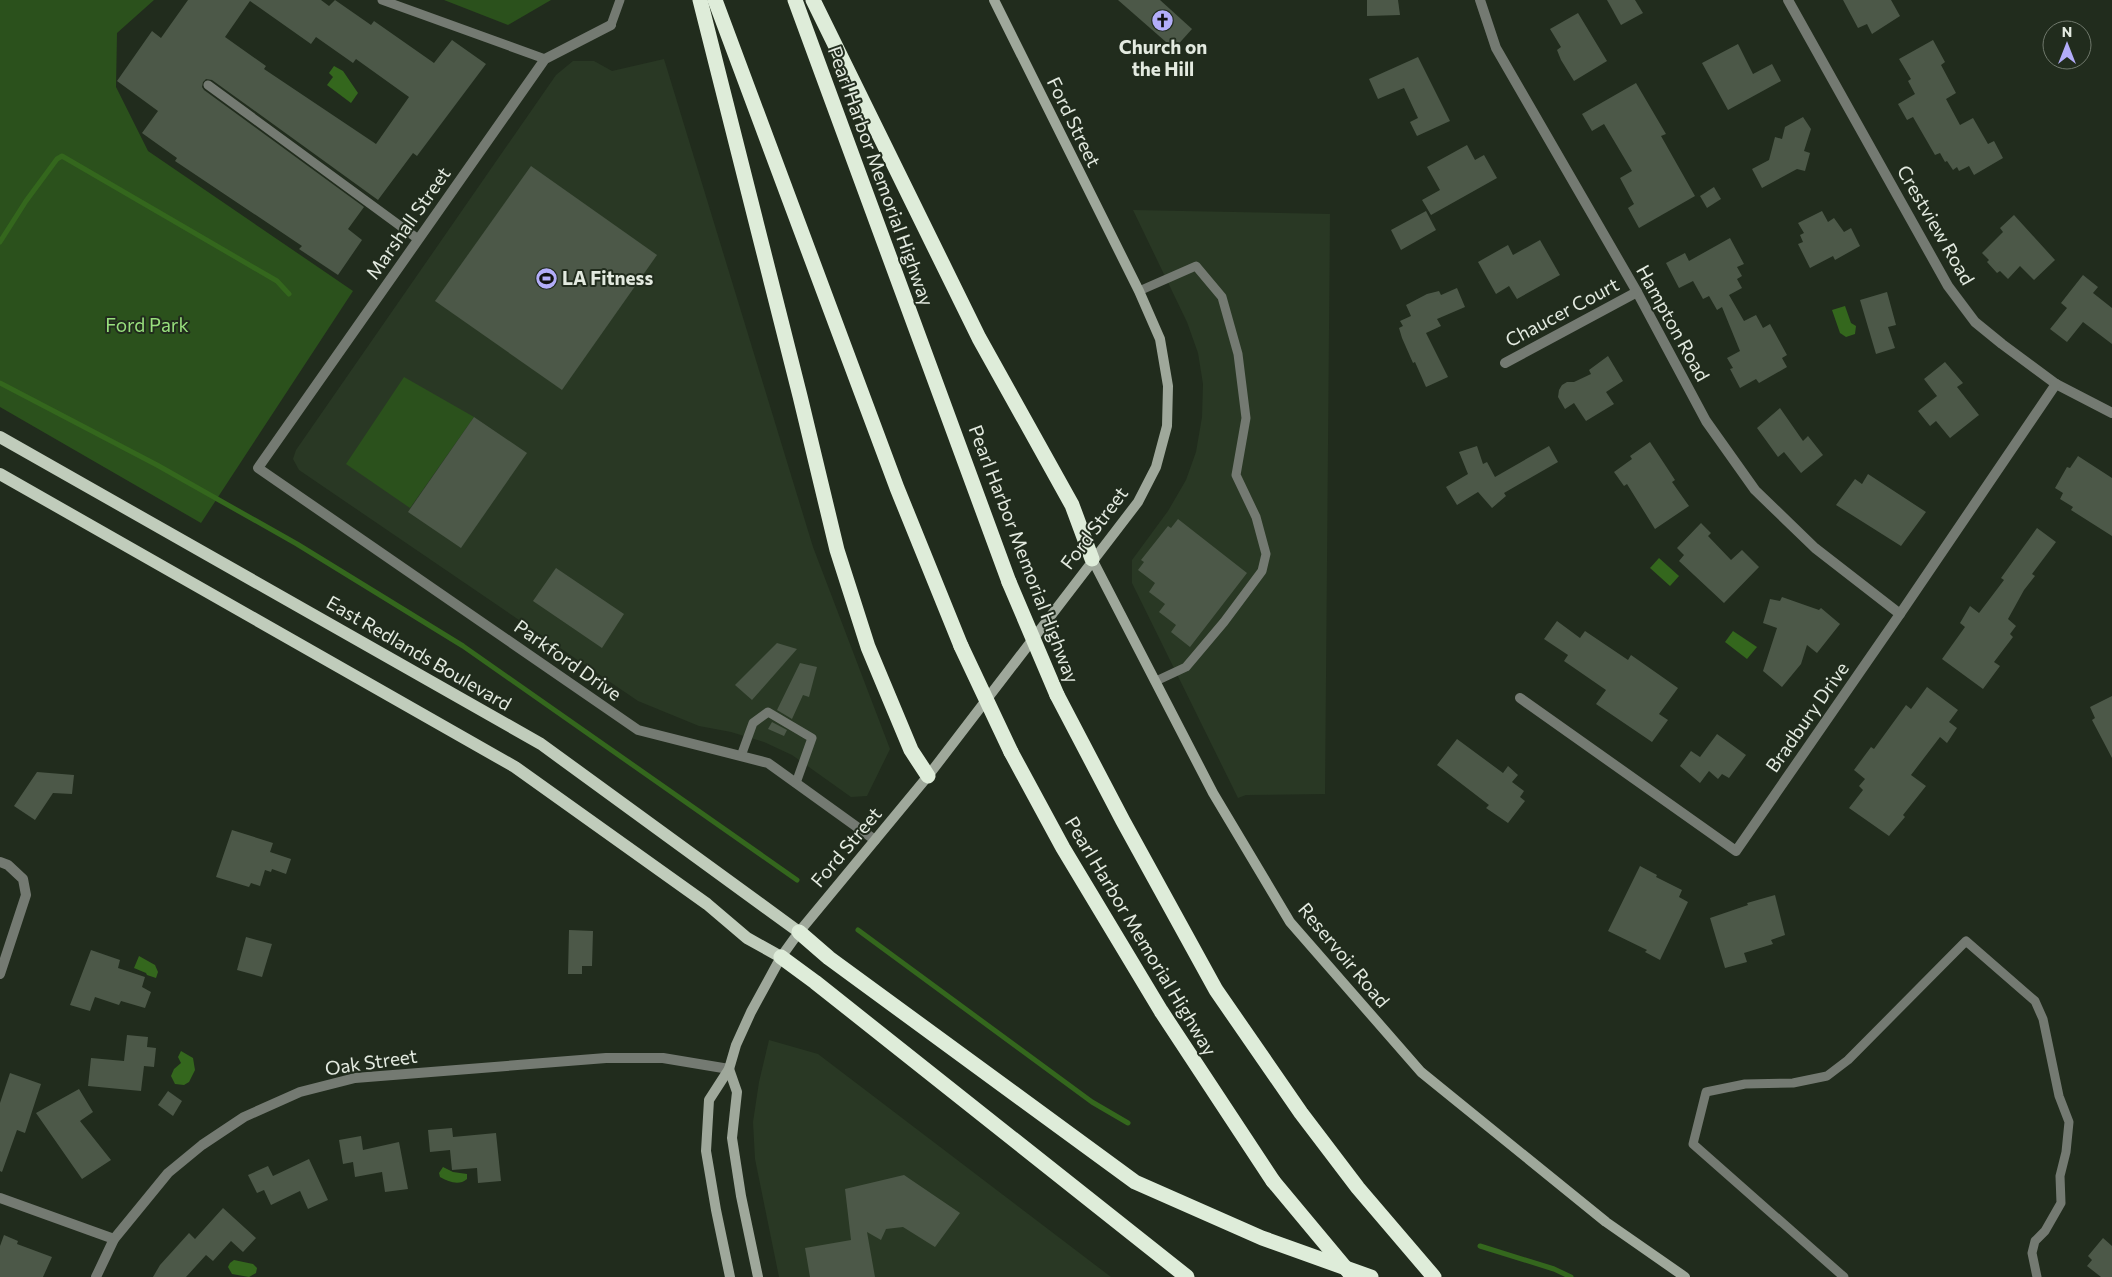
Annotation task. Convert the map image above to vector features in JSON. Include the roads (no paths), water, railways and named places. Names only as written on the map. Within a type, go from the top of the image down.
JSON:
[{"type":"highway","points":[[700,0],[837,550],[868,647],[911,750],[928,776]]},
{"type":"highway","name":"Pearl Harbor Memorial Highway","points":[[715,0],[897,488],[961,646],[1011,752],[1063,848],[1161,1011],[1273,1181],[1353,1277]]},
{"type":"highway","name":"Pearl Harbor Memorial Highway","points":[[795,0],[1009,582],[1057,695],[1123,821],[1216,990],[1301,1113],[1358,1188],[1434,1277]]},
{"type":"highway","points":[[813,0],[979,338],[1072,505],[1092,559]]},
{"type":"highway","points":[[799,932],[829,958],[1135,1182],[1262,1238],[1371,1277]]},
{"type":"highway","points":[[781,957],[1187,1277]]},
{"type":"main road","name":"East Redlands Boulevard","points":[[0,437],[541,744],[799,932]]},
{"type":"main road","points":[[0,474],[514,767],[707,904],[747,938],[781,957]]},
{"type":"street","name":"Ford Street","points":[[730,1277],[706,1152],[709,1100],[729,1069],[740,1037],[781,957],[799,932],[928,776],[1092,559],[1138,502],[1156,467],[1167,426],[1168,386],[1160,339],[994,0]]},
{"type":"street","name":"Hampton Road","points":[[1480,0],[1496,48],[1637,292],[1706,421],[1755,490],[1815,548],[1900,614]]},
{"type":"street","name":"Crestview Road","points":[[1788,0],[1948,286],[1975,322],[2056,384],[2112,413]]},
{"type":"street","name":"Marshall Street","points":[[258,468],[545,59],[611,25]]},
{"type":"street","name":"Chaucer Court","points":[[1504,363],[1637,292]]},
{"type":"street","name":"Bradbury Drive","points":[[1520,698],[1736,851],[2056,384]]},
{"type":"street","name":"Parkford Drive","points":[[258,468],[638,730],[768,763],[875,840]]},
{"type":"street","name":"Reservoir Road","points":[[1092,559],[1213,794],[1290,922],[1421,1072],[1606,1222],[1685,1277]]},
{"type":"street","points":[[0,862],[8,865],[23,879],[26,895],[0,974]]},
{"type":"street","name":"Oak Street","points":[[96,1277],[114,1239],[138,1207],[168,1173],[196,1150],[244,1117],[300,1092],[355,1078],[606,1058],[663,1058],[729,1069]]},
{"type":"street","points":[[729,1069],[737,1092],[732,1138],[741,1196],[758,1277]]},
{"type":"street","points":[[0,1198],[114,1239]]},
{"type":"lane","points":[[382,0],[545,59]]},
{"type":"lane","points":[[611,25],[620,0]]},
{"type":"lane","points":[[208,85],[418,239]]},
{"type":"lane","points":[[1138,291],[1196,266],[1222,297],[1238,354],[1246,418],[1236,475],[1256,517],[1266,554],[1262,571],[1224,622],[1186,667],[1156,681]]},
{"type":"lane","points":[[741,756],[753,723],[768,712],[812,738],[796,783]]},
{"type":"lane","points":[[1844,1277],[1693,1144],[1706,1092],[1745,1084],[1793,1083],[1827,1076],[1848,1060],[1966,941],[2035,1001],[2043,1019],[2060,1096],[2068,1122],[2066,1152],[2060,1176],[2061,1203],[2045,1231],[2035,1241],[2032,1253],[2037,1277]]},
{"type":"waterway","points":[[0,242],[26,201],[57,159],[62,156],[277,281],[289,294]]},
{"type":"waterway","points":[[0,383],[157,465],[297,544],[463,646],[797,880]]},
{"type":"waterway","points":[[858,930],[1092,1102],[1128,1123]]},
{"type":"waterway","points":[[1480,1246],[1554,1269],[1571,1277]]},
{"type":"place","name":"Church on the Hill","points":[[1163,21]]},
{"type":"place","name":"LA Fitness","points":[[546,278]]},
{"type":"park label","name":"Ford Park","points":[[147,325]]}]
